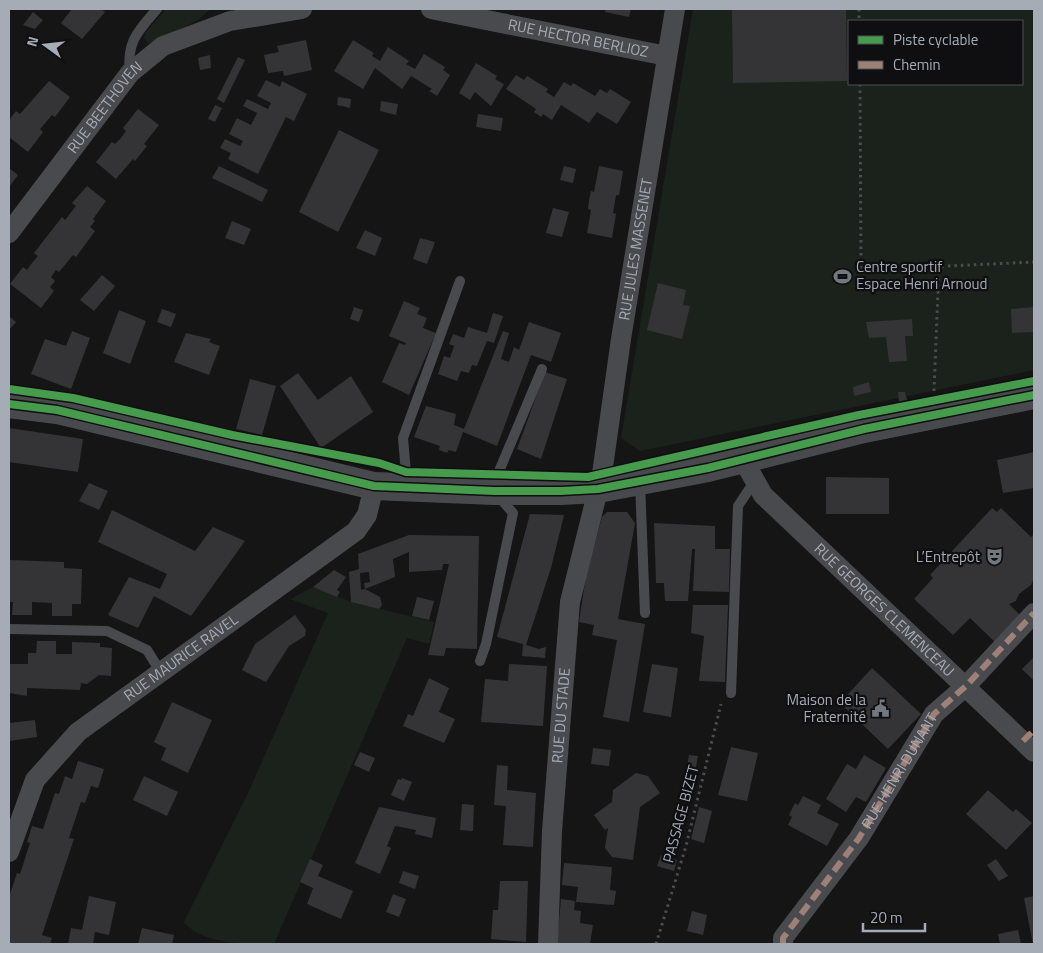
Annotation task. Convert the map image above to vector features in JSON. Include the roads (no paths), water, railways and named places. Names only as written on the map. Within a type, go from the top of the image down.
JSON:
[{"type":"street","points":[[231,15],[302,9]]},
{"type":"street","name":"RUE HECTOR BERLIOZ","points":[[431,9],[667,56]]},
{"type":"street","name":"RUE JULES MASSENET","points":[[598,489],[676,9]]},
{"type":"street","name":"RUE BEETHOVEN","points":[[9,233],[130,73],[163,46],[231,15]]},
{"type":"street","points":[[9,404],[57,410],[374,486],[494,491],[598,489],[640,482],[749,471],[873,427],[1034,395]]},
{"type":"street","name":"RUE GEORGES CLEMENCEAU","points":[[749,471],[763,495],[966,686],[1030,741]]},
{"type":"street","name":"RUE MAURICE RAVEL","points":[[9,852],[35,780],[78,732],[356,531],[367,515],[374,486]]},
{"type":"street","name":"RUE DU STADE","points":[[548,944],[552,831],[570,602],[598,489]]},
{"type":"street","name":"RUE HENRI DUNANT","points":[[783,944],[783,938],[859,838],[934,714],[966,686],[1034,613]]},
{"type":"lane","points":[[130,73],[128,56],[135,34],[157,9]]},
{"type":"lane","points":[[407,487],[403,438],[460,281]]},
{"type":"lane","points":[[480,661],[486,644],[513,513],[494,491],[497,476],[542,369]]},
{"type":"lane","points":[[731,693],[738,506],[749,471]]},
{"type":"lane","points":[[640,482],[645,613]]},
{"type":"lane","points":[[9,629],[107,631],[147,650],[160,671]]},
{"type":"place","name":"Centre sportif Espace Henri Arnoud","points":[[842,276]]},
{"type":"place","name":"L’Entrepôt","points":[[994,557]]},
{"type":"place","name":"Maison de la Fraternité","points":[[880,709]]}]
